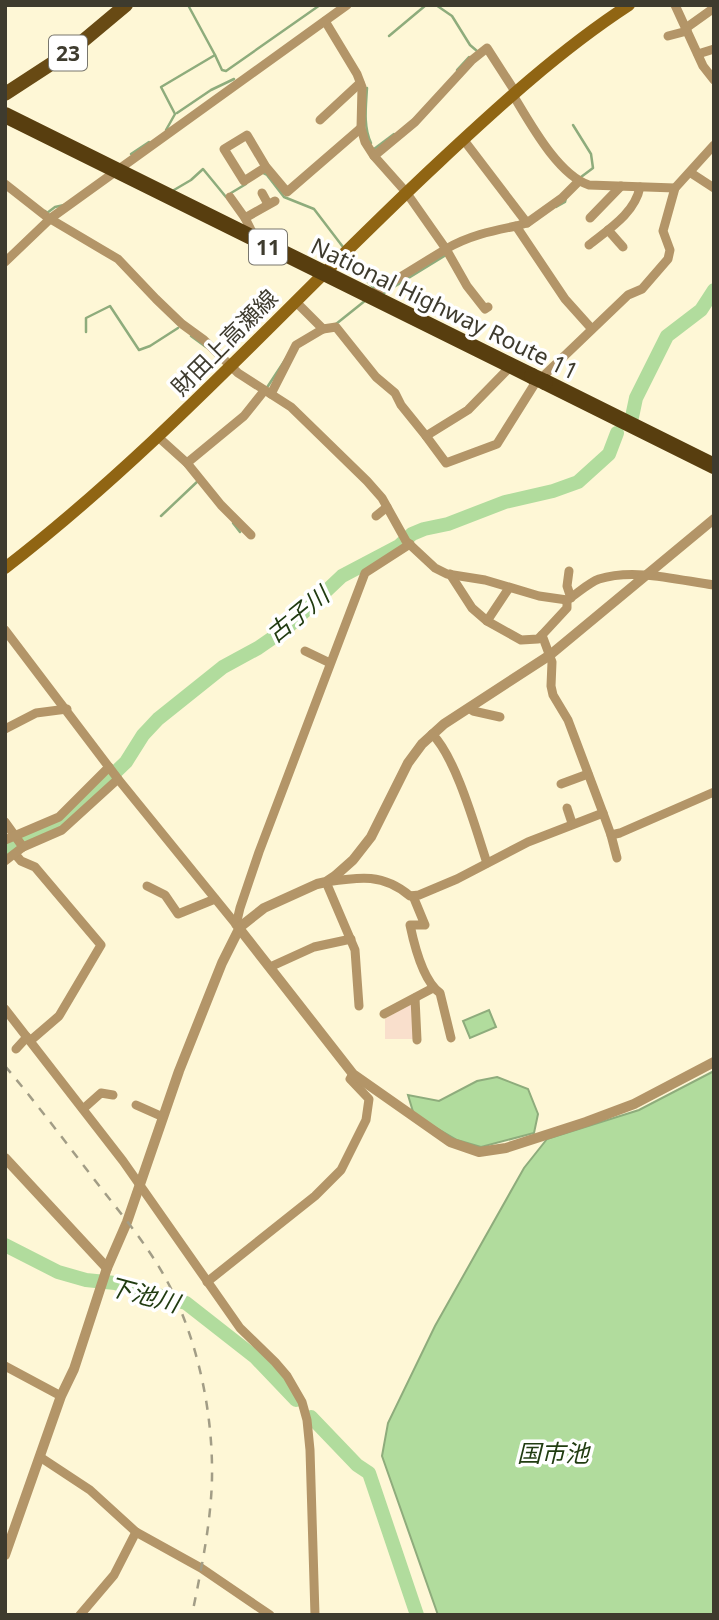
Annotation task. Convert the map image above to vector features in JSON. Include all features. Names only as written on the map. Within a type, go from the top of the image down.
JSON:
[{"type":"highway","name":"National Highway Route 11","points":[[5,115],[714,466]]},
{"type":"main road","name":"23","points":[[5,94],[54,63],[127,5]]},
{"type":"main road","name":"財田上高瀬線","points":[[5,568],[56,529],[232,366],[295,301],[463,139],[557,58],[629,5]]},
{"type":"street","points":[[5,262],[51,218],[347,5]]},
{"type":"street","points":[[675,5],[698,54],[714,80]]},
{"type":"street","points":[[668,36],[687,29],[714,8]]},
{"type":"street","points":[[325,21],[360,83],[361,128],[365,142],[406,192],[446,249],[467,286],[485,309],[488,307]]},
{"type":"street","points":[[374,156],[415,122],[472,60],[487,48],[546,147],[578,182],[589,186],[675,188]]},
{"type":"street","points":[[698,54],[714,49]]},
{"type":"street","points":[[320,120],[360,83]]},
{"type":"street","points":[[266,167],[244,181],[224,149],[247,135],[266,167],[287,192],[361,128]]},
{"type":"street","points":[[463,139],[527,223]]},
{"type":"street","points":[[187,463],[244,416],[268,392],[296,345],[323,329],[336,327],[376,377],[395,393],[401,405],[446,463],[497,444],[534,385],[628,295],[642,289],[668,259],[670,250],[663,231],[675,188],[714,145]]},
{"type":"street","points":[[691,173],[714,188]]},
{"type":"street","points":[[369,296],[393,284],[459,241],[527,223],[562,198],[578,182]]},
{"type":"street","points":[[5,184],[51,218],[118,259],[182,324],[204,340],[238,373],[291,407],[367,481],[410,544],[435,568],[450,575],[569,599],[596,580],[610,577],[647,575],[714,585]]},
{"type":"street","points":[[590,218],[621,186]]},
{"type":"street","points":[[589,245],[628,212],[638,198],[640,187]]},
{"type":"street","points":[[245,218],[272,202],[262,193]]},
{"type":"street","points":[[230,197],[257,241]]},
{"type":"street","points":[[516,226],[565,299],[591,328]]},
{"type":"street","points":[[608,230],[623,247]]},
{"type":"street","points":[[295,301],[323,329]]},
{"type":"street","points":[[426,436],[468,410],[511,366]]},
{"type":"street","points":[[157,436],[187,463],[221,505],[251,535]]},
{"type":"street","points":[[376,516],[387,507]]},
{"type":"street","points":[[326,882],[353,860],[371,837],[408,763],[432,734],[550,656],[714,519]]},
{"type":"street","points":[[5,1555],[163,1117],[218,973],[239,929],[240,908],[259,852],[365,573],[410,544]]},
{"type":"street","points":[[450,575],[472,608],[487,621],[521,640],[538,639],[567,608],[569,571]]},
{"type":"street","points":[[487,621],[509,588]]},
{"type":"street","points":[[5,630],[118,779],[271,967],[353,1074],[450,1142],[479,1152],[506,1148],[634,1104],[714,1062]]},
{"type":"street","points":[[542,635],[550,656],[553,695],[568,720],[611,835],[617,859]]},
{"type":"street","points":[[305,651],[330,663]]},
{"type":"street","points":[[469,708],[500,717]]},
{"type":"street","points":[[5,729],[36,713],[67,709]]},
{"type":"street","points":[[432,734],[440,742],[462,790],[487,863]]},
{"type":"street","points":[[10,837],[59,817],[109,767]]},
{"type":"street","points":[[561,784],[588,774]]},
{"type":"street","points":[[5,862],[19,848],[62,830],[118,779]]},
{"type":"street","points":[[611,835],[714,792]]},
{"type":"street","points":[[567,808],[572,823]]},
{"type":"street","points":[[239,929],[264,908],[326,882],[363,877],[391,883],[413,896],[457,879],[572,823],[603,813]]},
{"type":"street","points":[[5,822],[10,837],[19,848],[21,861],[35,867],[101,945],[59,1016],[16,1049]]},
{"type":"street","points":[[326,882],[355,950],[359,1006]]},
{"type":"street","points":[[146,886],[165,895],[178,914],[215,899]]},
{"type":"street","points":[[413,896],[425,925],[410,925],[415,947],[433,988],[440,993],[451,1038]]},
{"type":"street","points":[[271,967],[314,947],[351,939]]},
{"type":"street","points":[[384,1014],[433,988]]},
{"type":"street","points":[[415,998],[417,1040]]},
{"type":"street","points":[[5,1009],[140,1186],[240,1328],[287,1376],[302,1402],[310,1450],[316,1615]]},
{"type":"street","points":[[207,1282],[315,1196],[341,1170],[366,1120],[369,1099],[350,1079],[353,1074]]},
{"type":"street","points":[[83,1109],[101,1093],[113,1095]]},
{"type":"street","points":[[136,1105],[163,1117]]},
{"type":"street","points":[[5,1158],[107,1268]]},
{"type":"street","points":[[5,1366],[61,1396]]},
{"type":"street","points":[[40,1457],[90,1490],[136,1532],[201,1568],[270,1615]]},
{"type":"street","points":[[80,1615],[114,1575],[136,1532]]},
{"type":"shaded area","points":[[413,1002],[415,1039],[385,1039],[385,1019]]},
{"type":"water","points":[[489,1010],[496,1027],[470,1038],[463,1021]]},
{"type":"water","name":"国市池","points":[[714,1071],[714,1615],[438,1615],[382,1456],[388,1423],[435,1326],[524,1168],[547,1139],[639,1110]]},
{"type":"water","points":[[497,1077],[528,1089],[538,1114],[534,1133],[481,1147],[457,1140],[414,1115],[408,1095],[439,1101],[477,1081]]},
{"type":"waterway","points":[[166,130],[175,114],[161,87],[215,55],[188,5]]},
{"type":"waterway","points":[[215,55],[222,70],[226,71],[320,5]]},
{"type":"waterway","points":[[389,36],[426,5]]},
{"type":"waterway","points":[[436,5],[452,16],[470,45],[477,51]]},
{"type":"waterway","points":[[457,70],[469,57]]},
{"type":"waterway","points":[[177,113],[211,90],[234,79]]},
{"type":"waterway","points":[[367,88],[366,123],[371,143]]},
{"type":"waterway","points":[[573,125],[591,154],[593,168],[581,177]]},
{"type":"waterway","points":[[374,149],[394,134]]},
{"type":"waterway","points":[[131,154],[149,142]]},
{"type":"waterway","points":[[174,190],[203,169],[226,197]]},
{"type":"waterway","points":[[263,173],[284,197],[314,209],[343,247]]},
{"type":"waterway","points":[[231,193],[246,184]]},
{"type":"waterway","points":[[556,207],[565,202],[566,198]]},
{"type":"waterway","points":[[45,211],[47,213],[64,205]]},
{"type":"waterway","points":[[349,255],[363,277],[374,288]]},
{"type":"waterway","points":[[384,293],[446,255]]},
{"type":"waterway","name":"古子川","points":[[632,417],[636,398],[667,336],[701,310],[714,290]]},
{"type":"waterway","points":[[336,324],[366,300]]},
{"type":"waterway","points":[[86,332],[86,318],[110,306],[139,350],[178,328]]},
{"type":"waterway","points":[[191,336],[206,347]]},
{"type":"waterway","points":[[266,389],[287,357]]},
{"type":"waterway","name":"古子川","points":[[5,852],[26,837],[54,827],[72,814],[126,762],[143,735],[158,719],[223,667],[287,628],[342,576],[399,546],[412,534],[424,529],[448,524],[505,502],[578,482],[609,454],[617,433]]},
{"type":"waterway","points":[[161,516],[199,480]]},
{"type":"waterway","points":[[233,523],[240,532]]},
{"type":"waterway","name":"下池川","points":[[5,1245],[58,1272],[86,1280],[115,1283],[186,1303],[255,1357],[296,1400]]},
{"type":"waterway","name":"下池川","points":[[311,1417],[357,1465],[369,1473],[417,1615]]},
{"type":"railway","points":[[5,1066],[149,1252],[184,1318],[203,1385],[212,1455],[208,1530],[192,1615]]}]
